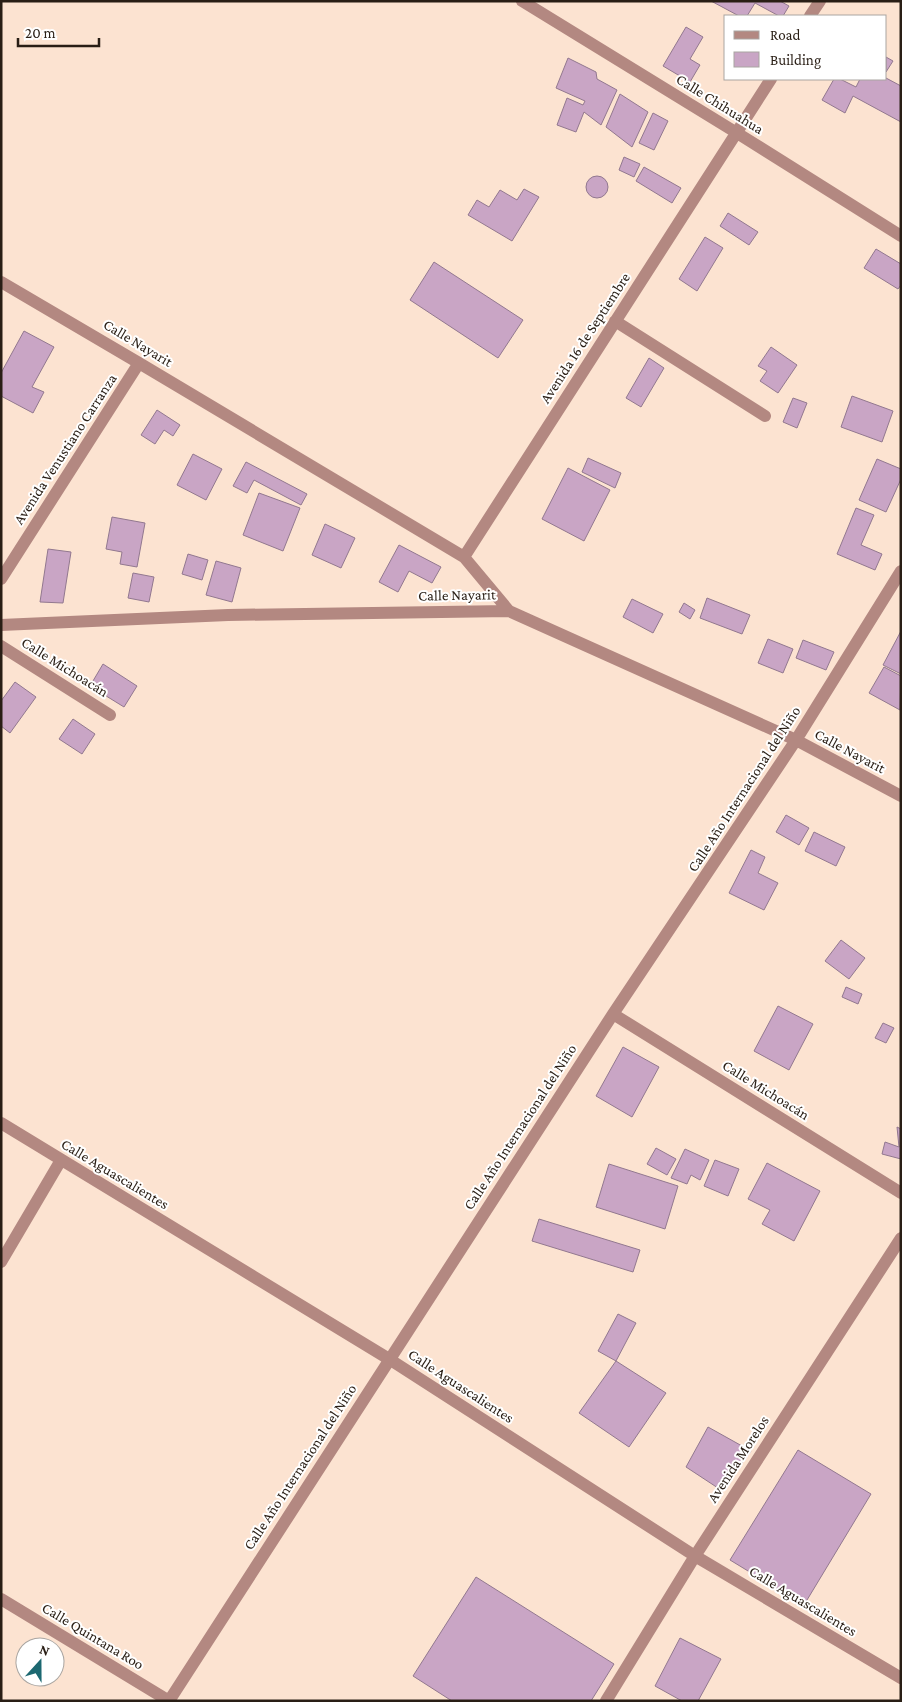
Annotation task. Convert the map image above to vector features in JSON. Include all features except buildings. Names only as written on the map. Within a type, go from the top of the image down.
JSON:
[{"type":"street","name":"Calle Chihuahua","points":[[522,1],[901,236]]},
{"type":"street","points":[[811,15],[820,1]]},
{"type":"street","name":"Avenida 16 de Septiembre","points":[[464,557],[770,80]]},
{"type":"street","name":"Calle Nayarit","points":[[1,282],[139,362],[464,557]]},
{"type":"street","points":[[615,321],[766,416]]},
{"type":"street","name":"Avenida Venustiano Carranza","points":[[1,578],[139,362]]},
{"type":"street","points":[[464,557],[509,610]]},
{"type":"street","name":"Calle Año Internacional del Niño","points":[[168,1701],[613,1014],[796,740],[901,571]]},
{"type":"street","name":"Calle Nayarit","points":[[1,625],[228,615],[509,610],[796,740],[901,796]]},
{"type":"street","name":"Calle Michoacán","points":[[1,646],[110,715]]},
{"type":"street","name":"Calle Michoacán","points":[[613,1014],[901,1193]]},
{"type":"street","name":"Calle Aguascalientes","points":[[1,1123],[389,1359],[695,1556],[901,1678]]},
{"type":"street","points":[[1,1262],[61,1160]]},
{"type":"street","name":"Avenida Morelos","points":[[606,1701],[695,1556],[901,1238]]},
{"type":"street","name":"Calle Quintana Roo","points":[[1,1599],[168,1701]]}]
